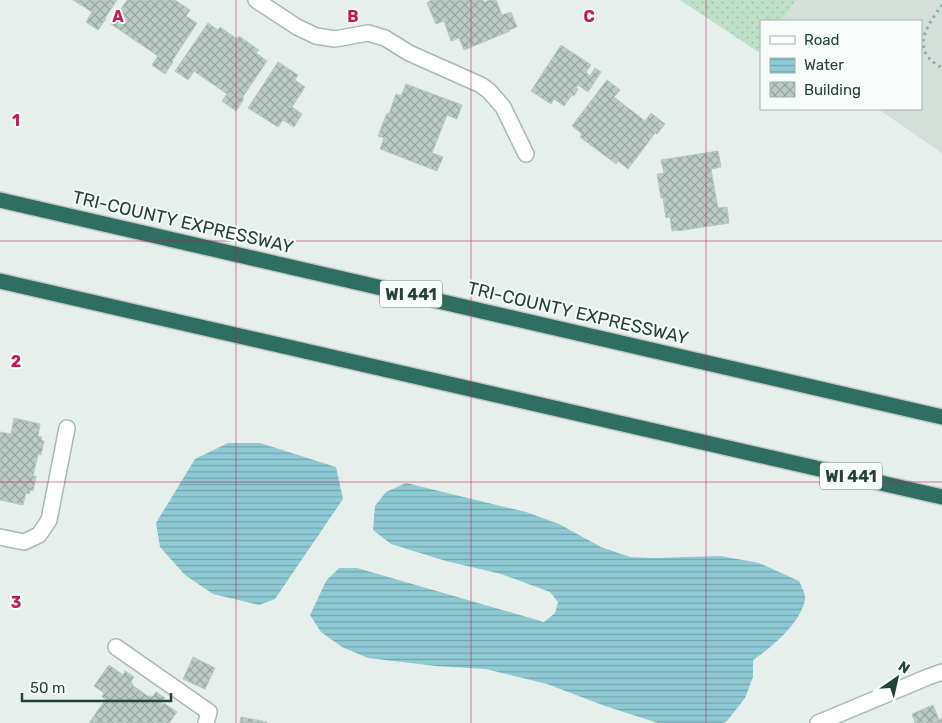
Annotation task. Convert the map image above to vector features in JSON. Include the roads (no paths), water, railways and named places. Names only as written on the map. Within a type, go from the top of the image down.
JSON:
[{"type":"highway","name":"TRI-COUNTY EXPRESSWAY","points":[[0,200],[942,417]]},
{"type":"highway","name":"WI 441","points":[[0,281],[942,497]]},
{"type":"street","points":[[256,0],[296,27],[316,36],[335,39],[368,33],[385,38],[410,53],[481,85],[503,107],[526,154]]},
{"type":"street","points":[[0,539],[24,542],[40,535],[49,520],[67,428]]},
{"type":"street","points":[[116,647],[209,712],[206,723]]},
{"type":"street","points":[[818,723],[942,672]]},
{"type":"water","points":[[228,443],[260,443],[336,467],[343,499],[275,599],[259,605],[213,594],[185,575],[160,547],[156,523],[195,459]]},
{"type":"water","points":[[406,483],[526,512],[559,524],[601,547],[630,557],[721,556],[759,563],[799,581],[805,597],[803,608],[785,634],[753,660],[753,677],[745,698],[727,721],[723,723],[658,723],[605,706],[547,684],[486,669],[436,666],[368,658],[342,647],[321,632],[310,615],[326,581],[339,568],[357,568],[544,622],[555,613],[558,602],[550,592],[501,574],[446,561],[391,544],[373,530],[375,506],[386,492]]}]
